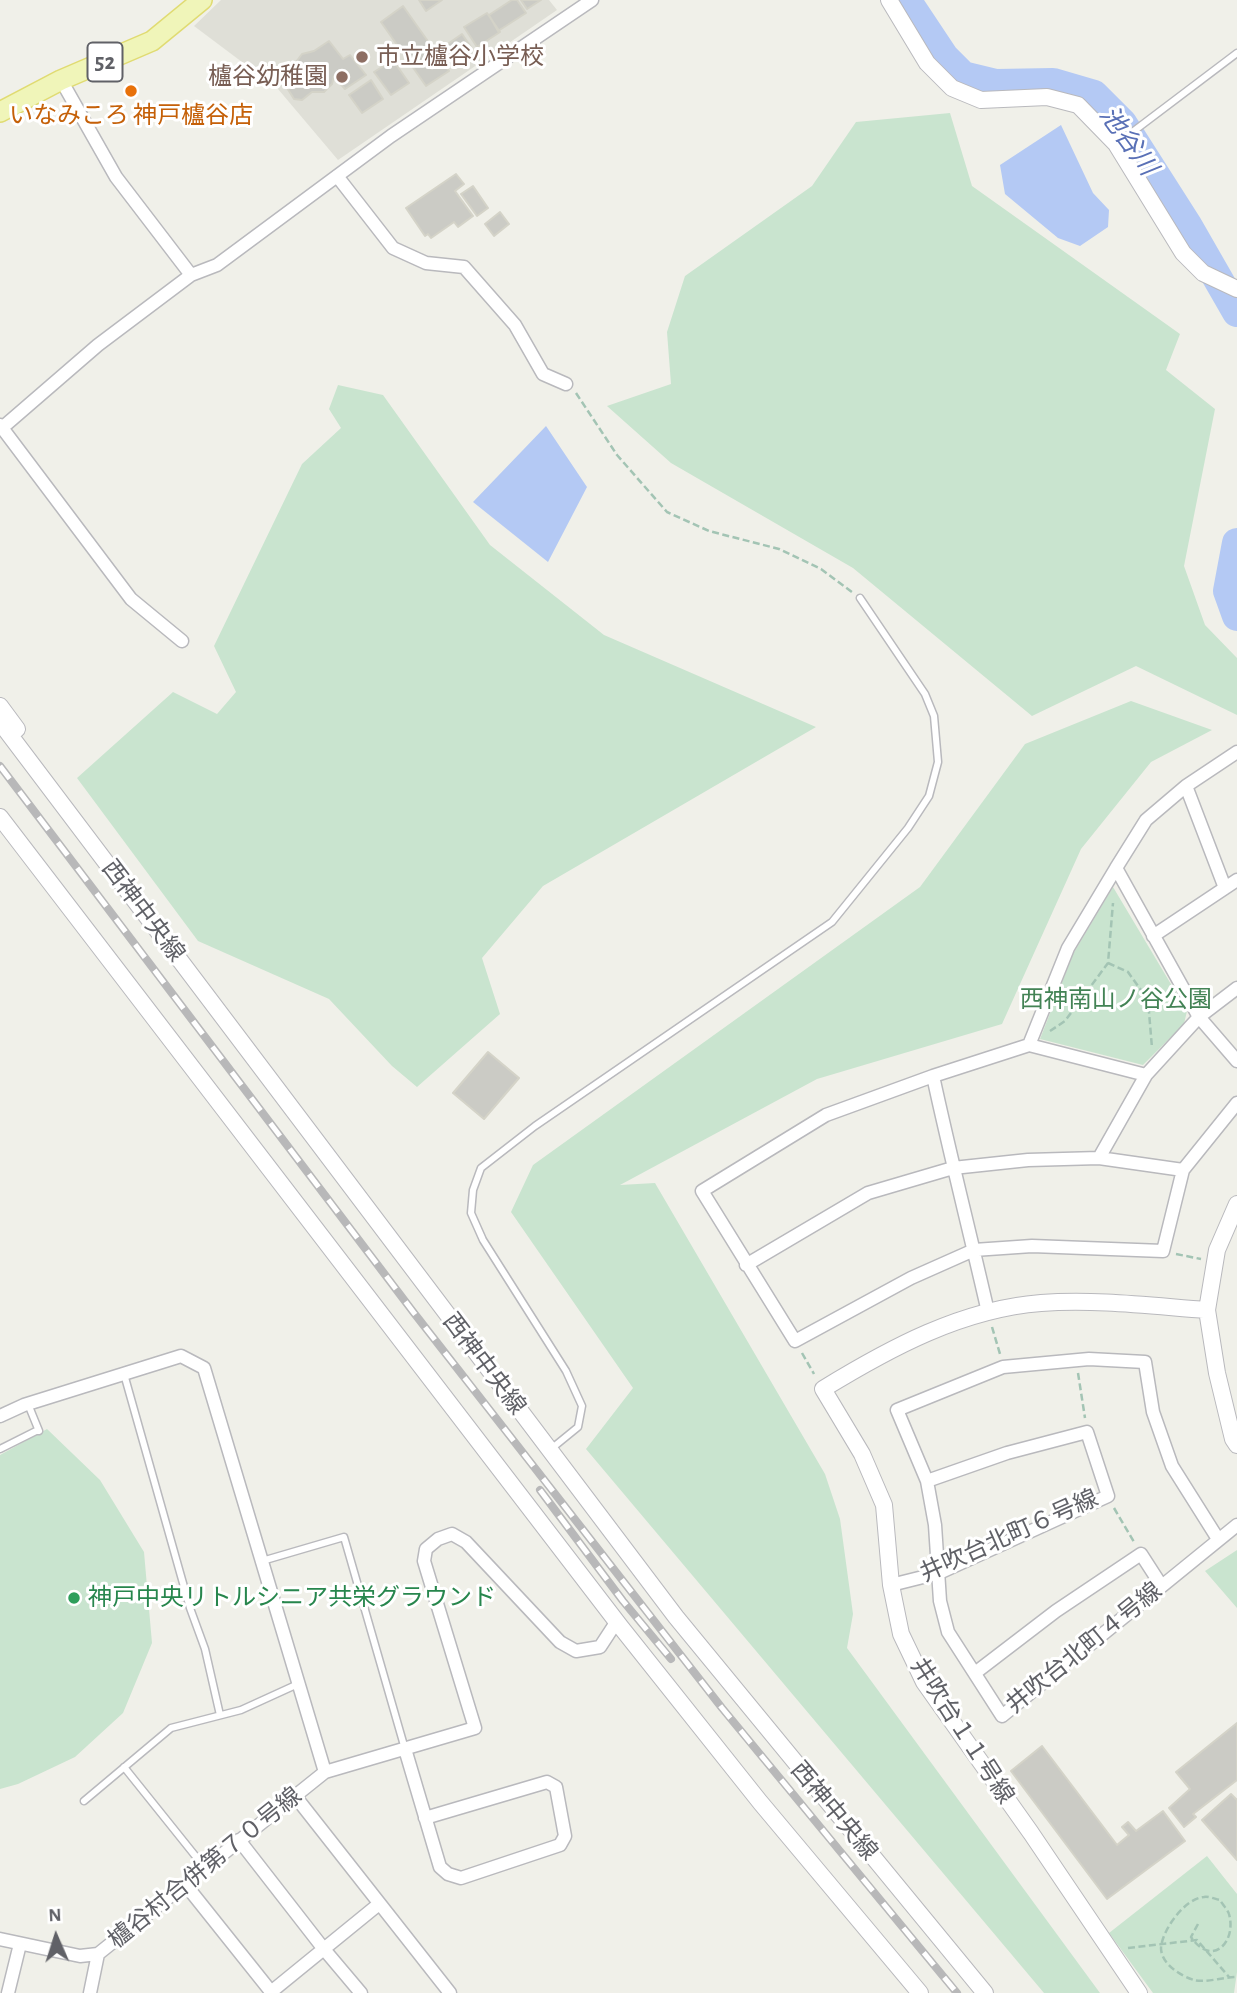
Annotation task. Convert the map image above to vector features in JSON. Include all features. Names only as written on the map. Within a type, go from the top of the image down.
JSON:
[{"type":"main road","name":"52","points":[[0,112],[61,80],[152,41],[202,0]]},
{"type":"street","points":[[182,641],[131,599],[1,426],[98,345],[191,275],[217,265],[391,136],[592,0]]},
{"type":"street","points":[[889,0],[927,63],[953,88],[981,100],[1047,97],[1078,105],[1116,144],[1183,253],[1203,273],[1237,289]]},
{"type":"street","points":[[61,80],[116,177],[191,275]]},
{"type":"street","points":[[337,176],[393,248],[426,263],[464,267],[515,325],[543,373],[566,384]]},
{"type":"street","points":[[0,706],[184,964]]},
{"type":"street","name":"西神中央線","points":[[0,722],[676,1618],[985,1993]]},
{"type":"street","points":[[1029,1045],[1068,948],[1146,820],[1186,786],[1237,752]]},
{"type":"street","points":[[1186,786],[1225,888]]},
{"type":"street","name":"西神中央線","points":[[0,817],[617,1621],[760,1802],[920,1993]]},
{"type":"street","points":[[0,832],[86,939],[140,1000]]},
{"type":"street","points":[[1116,868],[1199,1017],[1237,1061]]},
{"type":"street","points":[[1153,936],[1237,880]]},
{"type":"street","points":[[1099,1158],[1146,1075],[1199,1017],[1237,988]]},
{"type":"street","points":[[1146,1075],[1029,1045],[826,1115],[702,1191],[795,1341],[865,1302],[974,1250],[1032,1246],[1163,1251],[1183,1170],[1237,1104]]},
{"type":"street","points":[[933,1076],[989,1312]]},
{"type":"street","points":[[746,1265],[868,1193],[953,1168],[1028,1160],[1099,1158],[1183,1170]]},
{"type":"street","points":[[1237,1204],[1217,1250],[1208,1310],[1217,1373],[1237,1446]]},
{"type":"street","points":[[824,1390],[875,1357],[926,1333],[989,1312],[1040,1303],[1103,1302],[1208,1310]]},
{"type":"street","points":[[0,1416],[28,1404],[181,1356],[204,1368],[325,1772],[475,1728],[424,1561],[426,1549],[438,1539],[452,1534],[466,1542],[560,1642],[576,1651],[600,1647],[617,1621]]},
{"type":"street","name":"井吹台北町４号線","points":[[1218,1539],[1172,1466],[1153,1412],[1145,1362],[1076,1360],[1003,1367],[897,1410],[928,1481],[935,1525],[940,1601],[948,1632],[1002,1716],[1237,1525]]},
{"type":"street","name":"井吹台１１号線","points":[[824,1390],[862,1454],[884,1505],[891,1585],[901,1633],[924,1682],[1031,1833],[1139,1993]]},
{"type":"street","points":[[928,1481],[1007,1453],[1087,1432]]},
{"type":"street","name":"井吹台北町６号線","points":[[891,1585],[939,1573],[1108,1496],[1087,1432]]},
{"type":"street","points":[[975,1673],[1056,1611],[1141,1554],[1161,1585]]},
{"type":"street","points":[[405,1748],[425,1818],[440,1867],[448,1874],[461,1878],[560,1845],[565,1836],[556,1787],[547,1782],[425,1818]]},
{"type":"street","name":"櫨谷村合併第７０号線","points":[[0,1940],[80,1956],[98,1954],[325,1772]]},
{"type":"street","points":[[295,1796],[450,1993]]},
{"type":"street","points":[[239,1840],[361,1993]]},
{"type":"street","points":[[185,1884],[272,1992],[379,1904]]},
{"type":"street","points":[[8,1993],[20,1944]]},
{"type":"street","points":[[90,1993],[98,1954]]},
{"type":"lane","points":[[1116,144],[1237,53]]},
{"type":"lane","points":[[548,1450],[579,1427],[582,1406],[566,1371],[483,1240],[471,1213],[473,1190],[481,1168],[536,1126],[832,922],[908,828],[929,796],[938,762],[934,716],[925,694],[860,598]]},
{"type":"lane","points":[[124,1374],[190,1608],[205,1649],[220,1714]]},
{"type":"lane","points":[[0,1449],[39,1432],[28,1404]]},
{"type":"lane","points":[[261,1561],[344,1537],[405,1748]]},
{"type":"lane","points":[[85,1801],[171,1728],[241,1710],[298,1684]]},
{"type":"lane","points":[[124,1767],[205,1867]]},
{"type":"path","points":[[566,384],[581,399],[617,455],[667,512],[709,531],[779,549],[821,569],[860,598]]},
{"type":"path","points":[[1029,1045],[1065,1021],[1108,963],[1116,868]]},
{"type":"path","points":[[1108,963],[1128,972],[1148,1000],[1152,1052],[1146,1075]]},
{"type":"path","points":[[1163,1251],[1215,1262]]},
{"type":"path","points":[[989,1312],[1003,1367]]},
{"type":"path","points":[[795,1341],[824,1390]]},
{"type":"path","points":[[1076,1360],[1087,1432]]},
{"type":"path","points":[[1108,1496],[1141,1554]]},
{"type":"path","points":[[1198,1924],[1191,1937],[1198,1947],[1218,1952],[1227,1943],[1230,1914],[1220,1900],[1203,1896],[1185,1905],[1170,1924],[1162,1944],[1164,1958],[1176,1972],[1197,1981],[1237,1977]]},
{"type":"path","points":[[1113,1956],[1129,1947],[1197,1940],[1228,1977]]},
{"type":"shaded area","name":"市立櫨谷小学校","points":[[221,0],[549,0],[557,10],[338,160],[278,89],[194,26]]},
{"type":"green space","points":[[950,113],[972,186],[1180,334],[1166,370],[1215,409],[1184,566],[1205,625],[1237,658],[1237,715],[1136,666],[1032,716],[853,568],[671,463],[607,406],[671,384],[667,332],[685,276],[812,186],[856,122]]},
{"type":"green space","points":[[338,385],[383,395],[490,545],[604,635],[816,727],[543,886],[482,958],[500,1014],[417,1087],[392,1066],[329,999],[198,941],[77,778],[173,692],[217,714],[236,692],[214,646],[302,464],[341,428],[329,409]]},
{"type":"green space","points":[[1131,701],[1212,730],[1151,762],[1081,849],[1002,1024],[817,1079],[620,1185],[655,1183],[825,1474],[840,1519],[853,1614],[847,1648],[1100,1993],[1044,1993],[586,1449],[633,1388],[511,1212],[533,1165],[920,887],[1025,744]]},
{"type":"green space","name":"西神南山ノ谷公園","points":[[1113,887],[1187,1011],[1184,1024],[1143,1065],[1040,1039],[1073,954]]},
{"type":"green space","name":"神戸中央リトルシニア共栄グラウンド","points":[[47,1429],[100,1480],[144,1552],[152,1643],[123,1713],[75,1757],[18,1784],[0,1789],[0,1455]]},
{"type":"green space","points":[[1237,1550],[1237,1608],[1205,1571]]},
{"type":"green space","points":[[1207,1856],[1237,1894],[1237,1972],[1234,1993],[1153,1993],[1109,1933]]},
{"type":"water","points":[[1061,125],[1093,193],[1109,210],[1108,227],[1080,246],[1058,238],[1005,194],[1000,165]]},
{"type":"water","points":[[546,426],[587,487],[548,562],[473,502]]},
{"type":"building","points":[[419,0],[442,0],[426,11]]},
{"type":"building","points":[[512,0],[517,0],[526,13],[498,31],[489,15]]},
{"type":"building","points":[[521,0],[541,0],[527,9]]},
{"type":"building","points":[[403,6],[449,71],[426,86],[381,22]]},
{"type":"building","points":[[487,13],[500,32],[477,47],[464,27]]},
{"type":"building","points":[[462,34],[473,50],[450,66],[439,50]]},
{"type":"building","points":[[329,41],[343,59],[350,55],[366,75],[345,89],[334,76],[332,84],[324,92],[312,92],[302,100],[294,99],[279,75],[293,66],[302,54],[314,51]]},
{"type":"building","points":[[393,60],[409,83],[391,95],[374,72]]},
{"type":"building","points":[[371,80],[383,99],[362,113],[349,95]]},
{"type":"building","points":[[456,174],[464,184],[455,191],[473,216],[458,227],[454,222],[431,238],[428,234],[425,236],[406,208]]},
{"type":"building","points":[[473,186],[488,208],[477,216],[461,194]]},
{"type":"building","points":[[500,212],[509,224],[494,236],[485,224]]},
{"type":"building","points":[[488,1052],[519,1078],[484,1119],[453,1093]]},
{"type":"building","points":[[1237,1723],[1237,1780],[1193,1814],[1196,1817],[1184,1827],[1169,1808],[1190,1789],[1176,1772]]},
{"type":"building","points":[[1042,1746],[1117,1845],[1129,1835],[1122,1827],[1128,1822],[1136,1831],[1163,1811],[1185,1841],[1107,1899],[1011,1771]]},
{"type":"building","points":[[1231,1794],[1237,1800],[1237,1860],[1202,1820]]},
{"type":"waterway","name":"池谷川","points":[[906,0],[944,57],[963,76],[996,84],[1053,83],[1094,95],[1122,123],[1187,225],[1237,312]]},
{"type":"waterway","name":"池谷川","points":[[1237,543],[1228,591],[1237,616]]},
{"type":"railway","points":[[0,766],[414,1313],[722,1708],[957,1993]]},
{"type":"railway","points":[[540,1490],[623,1601],[671,1659]]},
{"type":"place","name":"市立櫨谷小学校","points":[[362,57]]},
{"type":"place","name":"櫨谷幼稚園","points":[[342,77]]},
{"type":"place","name":"いなみころ 神戸櫨谷店","points":[[131,91]]},
{"type":"place","name":"神戸中央リトルシニア共栄グラウンド","points":[[74,1598]]}]
